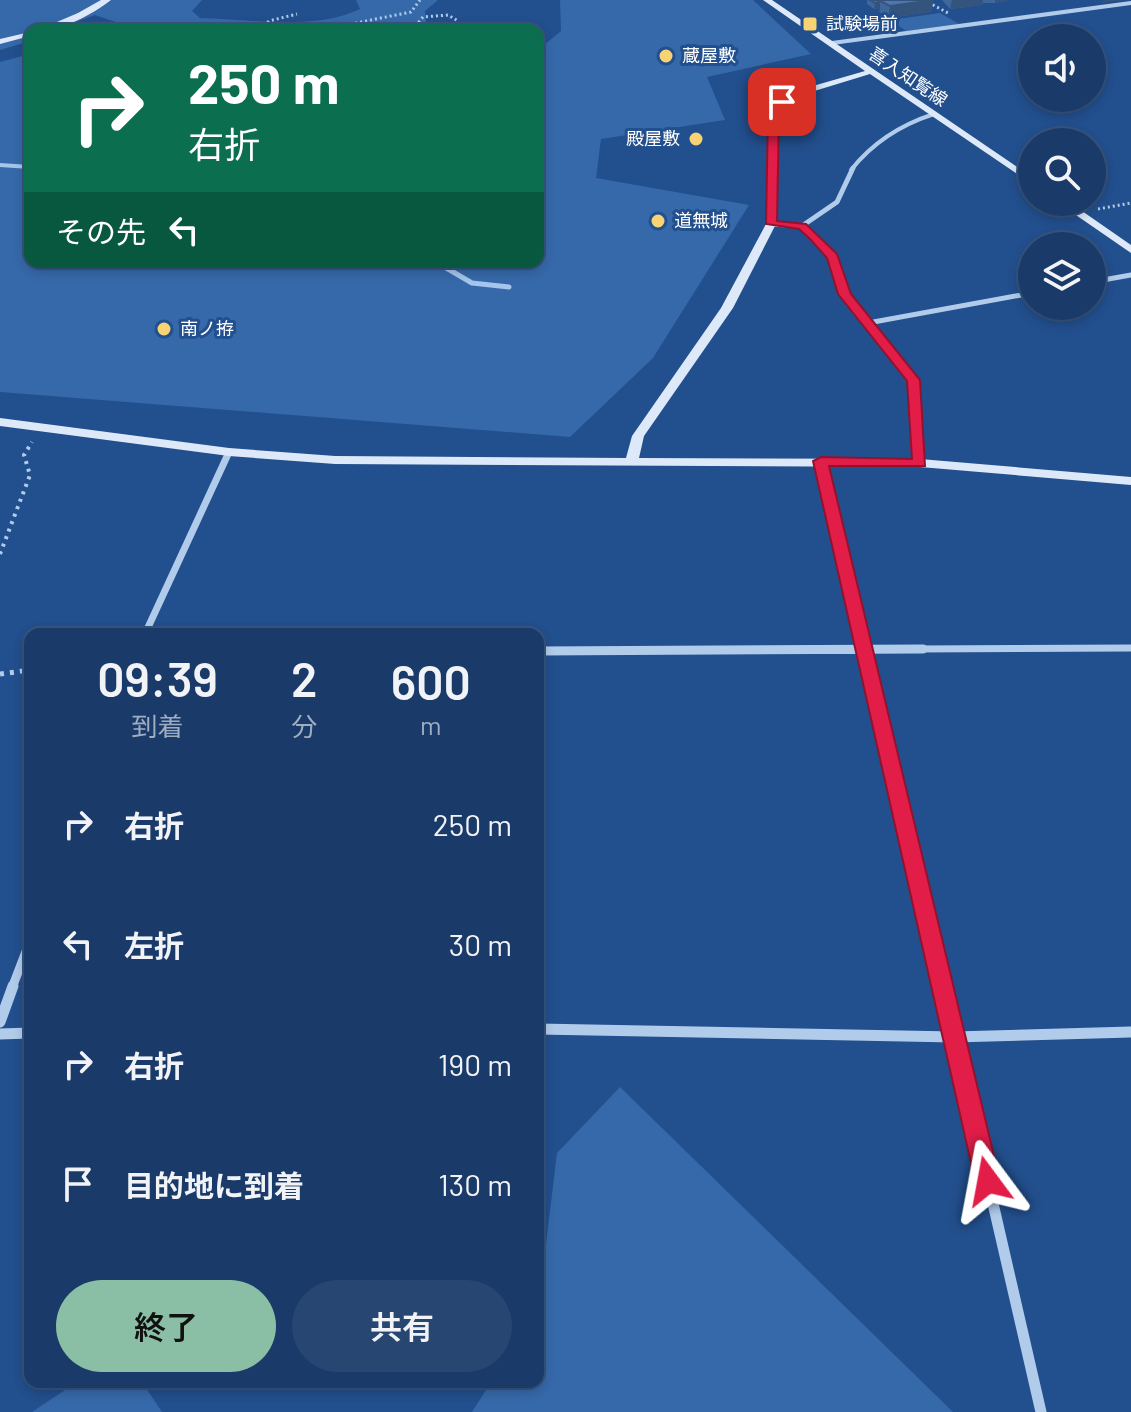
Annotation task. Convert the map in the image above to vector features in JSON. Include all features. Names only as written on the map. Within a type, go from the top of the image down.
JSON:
[{"type":"street","points":[[58,24],[107,0]]},
{"type":"street","name":"喜入知覧線","points":[[767,0],[1018,171]]},
{"type":"street","points":[[832,43],[1131,3]]},
{"type":"street","points":[[0,42],[24,36]]},
{"type":"street","points":[[633,463],[632,452],[638,436],[727,308],[771,224],[774,113],[795,94],[872,71]]},
{"type":"street","points":[[771,224],[802,226],[837,202],[851,170],[865,153],[905,123],[934,114]]},
{"type":"street","points":[[1082,216],[1131,250]]},
{"type":"street","points":[[802,226],[833,257],[845,294],[913,380],[920,463]]},
{"type":"street","points":[[1106,279],[1131,275]]},
{"type":"street","points":[[868,323],[1018,296]]},
{"type":"street","points":[[0,422],[229,452],[377,462],[920,463],[1131,481]]},
{"type":"street","points":[[148,628],[229,452]]},
{"type":"street","points":[[821,461],[1041,1412]]},
{"type":"street","points":[[544,651],[1131,648]]},
{"type":"street","points":[[0,1022],[24,957]]},
{"type":"street","points":[[544,1029],[954,1037],[1131,1032]]},
{"type":"street","points":[[0,1034],[24,1033]]},
{"type":"path","points":[[352,24],[411,12],[420,0]]},
{"type":"path","points":[[266,24],[297,14]]},
{"type":"path","points":[[417,24],[423,17],[448,15],[458,21]]},
{"type":"path","points":[[370,24],[372,20]]},
{"type":"path","points":[[0,554],[30,475],[24,455],[41,427]]},
{"type":"path","points":[[0,674],[24,671]]},
{"type":"shaded area","points":[[0,0],[202,0],[192,11],[200,18],[302,22],[342,16],[360,9],[356,0],[438,0],[425,11],[428,24],[112,24],[116,22],[95,15],[70,24],[24,24],[24,43],[0,50]]},
{"type":"shaded area","points":[[560,0],[753,0],[811,54],[707,77],[725,120],[601,139],[596,178],[749,205],[653,358],[570,437],[0,392],[0,62],[24,56],[24,268],[544,268],[544,45],[561,31]]},
{"type":"shaded area","points":[[940,13],[959,24],[906,31],[890,20]]},
{"type":"shaded area","points":[[620,1087],[953,1412],[472,1412],[487,1388],[544,1388],[544,1260],[557,1153]]},
{"type":"shaded area","points":[[68,1388],[146,1388],[162,1412],[32,1412]]},
{"type":"building","points":[[933,0],[890,6],[880,1]]},
{"type":"waterway","points":[[0,165],[24,167]]},
{"type":"waterway","points":[[446,268],[472,283],[509,287]]},
{"type":"place","name":"試験場前","points":[[810,24]]},
{"type":"place","name":"蔵屋敷","points":[[666,56]]},
{"type":"place","name":"殿屋敷","points":[[696,139]]},
{"type":"place","name":"道無城","points":[[658,221]]},
{"type":"place","name":"南ノ拵","points":[[164,329]]},
{"type":"route","points":[[782,102],[774,113],[770,170],[771,224],[802,226],[814,236],[833,257],[845,294],[908,369],[913,380],[920,463],[821,461],[988,1181]]}]
